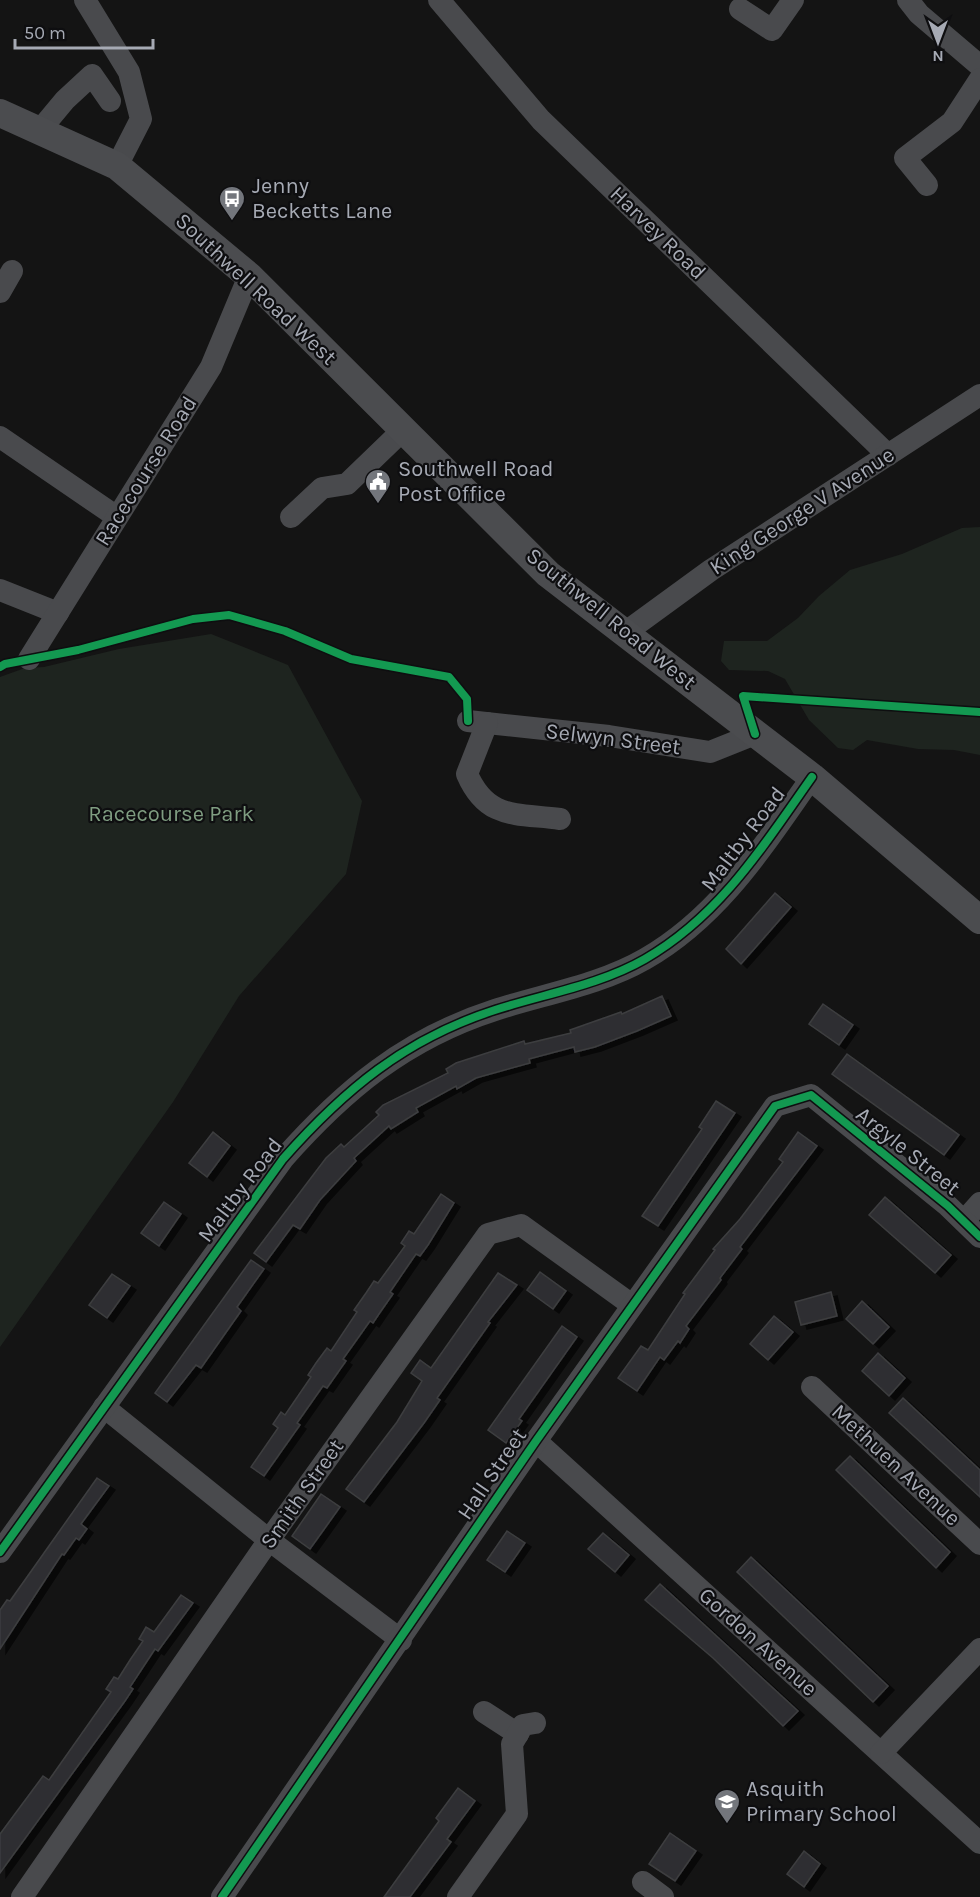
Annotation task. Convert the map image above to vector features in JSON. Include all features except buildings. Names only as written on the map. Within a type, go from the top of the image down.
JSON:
[{"type":"main road","name":"Southwell Road West","points":[[0,113],[117,166],[249,276],[548,574],[812,777],[980,920]]},
{"type":"street","points":[[86,0],[129,72],[141,119],[117,166]]},
{"type":"street","name":"Harvey Road","points":[[439,0],[541,120],[888,455]]},
{"type":"street","points":[[740,9],[772,30],[793,0]]},
{"type":"street","points":[[909,0],[919,14],[980,66]]},
{"type":"street","points":[[40,130],[65,100],[92,75],[110,101]]},
{"type":"street","points":[[927,185],[905,158],[952,122],[980,79]]},
{"type":"street","points":[[0,291],[12,271]]},
{"type":"street","name":"Racecourse Road","points":[[29,659],[211,367],[249,276]]},
{"type":"street","name":"King George V Avenue","points":[[626,632],[711,570],[980,395]]},
{"type":"street","points":[[291,517],[322,488],[347,484],[403,430]]},
{"type":"street","points":[[0,437],[117,517]]},
{"type":"street","points":[[0,590],[58,613]]},
{"type":"street","name":"Selwyn Street","points":[[561,819],[493,809],[474,789],[467,774],[477,722],[609,736],[710,752],[755,734]]},
{"type":"street","name":"Maltby Road","points":[[0,1552],[283,1160],[318,1119],[387,1061],[429,1036],[493,1011],[585,984],[645,959],[710,911],[743,875],[812,777]]},
{"type":"street","name":"Argyle Street","points":[[811,1095],[972,1229]]},
{"type":"street","name":"Hall Street","points":[[222,1897],[536,1442],[775,1106],[811,1095]]},
{"type":"street","points":[[972,1229],[980,1203]]},
{"type":"street","name":"Smith Street","points":[[22,1897],[269,1540],[488,1234],[521,1225],[632,1305]]},
{"type":"street","name":"Methuen Avenue","points":[[812,1387],[980,1544]]},
{"type":"street","points":[[104,1407],[269,1540],[401,1640]]},
{"type":"street","name":"Gordon Avenue","points":[[536,1442],[980,1843]]},
{"type":"street","points":[[880,1753],[980,1649]]},
{"type":"street","points":[[458,1897],[518,1814],[512,1744],[527,1728],[484,1712]]},
{"type":"street","points":[[643,1882],[663,1897]]},
{"type":"green space","points":[[980,527],[980,755],[954,750],[918,749],[867,740],[853,750],[838,748],[809,720],[785,679],[768,671],[729,670],[721,661],[724,641],[767,641],[798,618],[819,596],[850,570],[902,554],[962,528]]},
{"type":"green space","name":"Racecourse Park","points":[[211,634],[288,665],[362,801],[346,874],[239,996],[173,1102],[0,1347],[0,677],[25,668],[44,667],[119,649]]},
{"type":"cycle path","points":[[0,667],[5,664],[78,650],[193,619],[229,615],[285,631],[351,659],[449,677],[467,699],[468,721]]},
{"type":"cycle path","points":[[755,734],[743,696],[980,712]]},
{"type":"cycle path","points":[[0,1552],[283,1159],[329,1111],[378,1069],[432,1036],[495,1010],[609,976],[645,959],[672,942],[696,922],[739,877],[812,777]]},
{"type":"cycle path","points":[[222,1897],[536,1441],[775,1106],[811,1095],[948,1206],[980,1237]]},
{"type":"place","name":"Jenny Becketts Lane","points":[[232,222]]},
{"type":"place","name":"Southwell Road Post Office","points":[[378,505]]},
{"type":"place","name":"Asquith Primary School","points":[[727,1825]]}]
